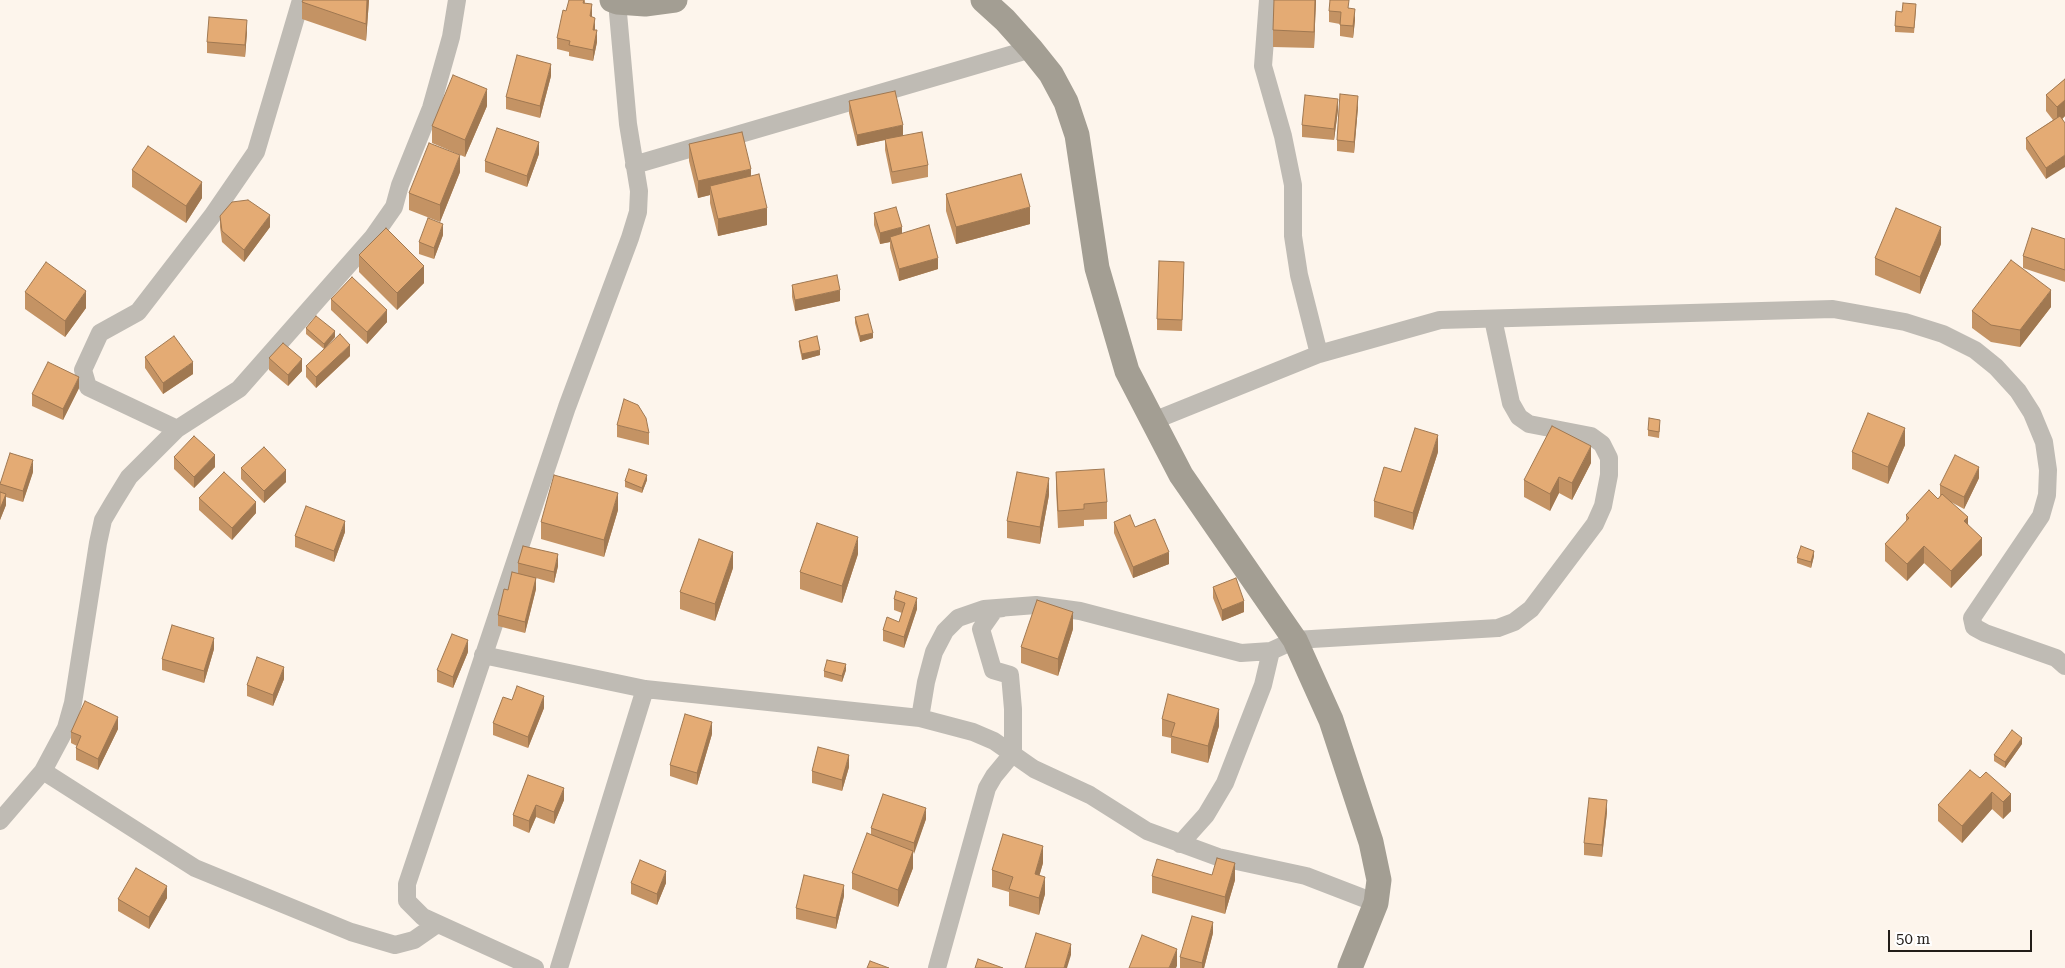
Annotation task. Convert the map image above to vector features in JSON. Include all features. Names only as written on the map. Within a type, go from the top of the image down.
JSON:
[{"type":"street","points":[[177,429],[88,386],[84,370],[100,333],[138,312],[212,216],[256,152],[301,0]]},
{"type":"street","points":[[0,821],[43,771],[66,728],[73,703],[98,544],[104,520],[129,477],[177,429],[239,390],[373,237],[394,207],[400,184],[431,108],[451,37],[457,0]]},
{"type":"street","points":[[535,968],[423,918],[407,901],[407,884],[567,407],[638,212],[639,191],[628,124],[614,1],[645,4],[675,0]]},
{"type":"street","points":[[983,0],[1031,48],[1051,74],[1066,102],[1074,126],[1097,268],[1127,370],[1181,475],[1295,640],[1331,720],[1371,842],[1379,880],[1376,903],[1350,968]]},
{"type":"street","points":[[1268,0],[1263,66],[1283,136],[1291,177],[1293,236],[1299,275],[1319,354]]},
{"type":"street","points":[[634,165],[1031,48]]},
{"type":"street","points":[[1153,421],[1319,354],[1440,320],[1833,309],[1905,322],[1943,334],[1975,350],[1996,367],[2018,391],[2032,413],[2044,442],[2048,470],[2047,495],[2041,516],[1972,618],[1974,627],[1985,633],[2056,658],[2065,666]]},
{"type":"street","points":[[920,718],[926,682],[934,652],[945,632],[958,618],[984,609],[1036,605],[1080,611],[1242,653],[1271,651],[1295,640],[1498,628],[1514,622],[1531,609],[1595,524],[1610,475],[1609,458],[1602,444],[1591,436],[1529,424],[1519,417],[1511,403],[1493,319]]},
{"type":"street","points":[[937,968],[987,788],[994,776],[1013,753],[1014,709],[1010,675],[993,670],[981,629],[995,609],[1036,605]]},
{"type":"street","points":[[1180,844],[1206,815],[1225,783],[1263,685],[1271,651]]},
{"type":"street","points":[[483,655],[645,689],[920,718],[973,732],[994,741],[1034,769],[1090,795],[1147,831],[1218,857],[1306,876],[1376,903]]},
{"type":"street","points":[[559,968],[645,689]]},
{"type":"street","points":[[43,771],[195,868],[351,932],[395,944],[414,940],[438,924]]},
{"type":"building","points":[[303,0],[367,0],[366,24],[302,2]]},
{"type":"building","points":[[569,0],[584,0],[583,3],[592,4],[590,16],[595,18],[593,30],[597,30],[593,50],[569,45],[570,41],[557,38],[563,10],[566,11]]},
{"type":"building","points":[[1274,0],[1315,0],[1314,32],[1273,30]]},
{"type":"building","points":[[1330,0],[1349,0],[1348,8],[1355,9],[1353,26],[1340,25],[1341,12],[1329,11]]},
{"type":"building","points":[[1903,3],[1916,4],[1914,28],[1895,26],[1896,11],[1902,12]]},
{"type":"building","points":[[209,17],[247,20],[245,45],[207,42]]},
{"type":"building","points":[[517,55],[551,64],[540,106],[506,97]]},
{"type":"building","points":[[453,75],[487,89],[465,140],[432,126]]},
{"type":"building","points":[[2065,79],[2065,100],[2057,107],[2046,95]]},
{"type":"building","points":[[895,91],[903,125],[857,135],[849,101]]},
{"type":"building","points":[[1340,94],[1358,96],[1354,142],[1337,140]]},
{"type":"building","points":[[1305,95],[1338,99],[1334,129],[1302,125]]},
{"type":"building","points":[[2060,116],[2065,123],[2065,155],[2046,168],[2026,138]]},
{"type":"building","points":[[497,128],[539,142],[527,176],[485,161]]},
{"type":"building","points":[[742,132],[751,169],[698,181],[689,144]]},
{"type":"building","points":[[922,132],[928,165],[892,172],[885,139]]},
{"type":"building","points":[[429,143],[460,155],[440,205],[409,193]]},
{"type":"building","points":[[148,146],[202,182],[186,206],[132,170]]},
{"type":"building","points":[[759,174],[767,208],[718,219],[710,186]]},
{"type":"building","points":[[1021,174],[1030,207],[956,227],[946,194]]},
{"type":"building","points":[[248,200],[270,215],[244,250],[222,231],[220,216],[232,202]]},
{"type":"building","points":[[896,207],[902,227],[880,233],[874,213]]},
{"type":"building","points":[[1896,208],[1941,227],[1920,277],[1875,258]]},
{"type":"building","points":[[428,218],[443,224],[434,248],[419,242]]},
{"type":"building","points":[[929,225],[938,258],[899,269],[890,237]]},
{"type":"building","points":[[386,228],[424,266],[397,293],[359,255]]},
{"type":"building","points":[[2032,228],[2065,239],[2065,270],[2023,256]]},
{"type":"building","points":[[2011,260],[2051,290],[2020,330],[1991,325],[1972,311]]},
{"type":"building","points":[[1159,261],[1184,262],[1182,320],[1157,319]]},
{"type":"building","points":[[46,262],[86,291],[65,321],[25,292]]},
{"type":"building","points":[[837,275],[840,290],[795,300],[792,285]]},
{"type":"building","points":[[352,277],[387,310],[367,332],[331,299]]},
{"type":"building","points":[[868,314],[873,333],[860,336],[855,317]]},
{"type":"building","points":[[316,316],[335,331],[324,344],[306,328]]},
{"type":"building","points":[[340,334],[350,345],[316,377],[306,366]]},
{"type":"building","points":[[174,336],[193,362],[163,383],[145,357]]},
{"type":"building","points":[[817,336],[820,350],[802,354],[799,341]]},
{"type":"building","points":[[283,343],[302,359],[288,375],[269,358]]},
{"type":"building","points":[[48,362],[79,377],[63,409],[32,394]]},
{"type":"building","points":[[624,399],[638,405],[646,418],[649,433],[617,425]]},
{"type":"building","points":[[1868,413],[1905,428],[1888,467],[1852,452]]},
{"type":"building","points":[[1649,418],[1660,420],[1659,432],[1648,430]]},
{"type":"building","points":[[1552,426],[1591,446],[1572,483],[1559,477],[1550,494],[1524,480]]},
{"type":"building","points":[[1415,428],[1438,435],[1413,513],[1374,501],[1384,467],[1401,472]]},
{"type":"building","points":[[194,436],[215,455],[194,477],[174,457]]},
{"type":"building","points":[[264,447],[286,470],[264,491],[241,468]]},
{"type":"building","points":[[10,453],[33,460],[23,491],[0,484]]},
{"type":"building","points":[[1955,455],[1979,467],[1964,497],[1940,485]]},
{"type":"building","points":[[629,469],[647,475],[642,488],[625,481]]},
{"type":"building","points":[[1104,469],[1107,502],[1084,504],[1084,509],[1058,511],[1056,472]]},
{"type":"building","points":[[224,472],[256,502],[232,528],[199,498]]},
{"type":"building","points":[[1017,472],[1049,478],[1040,527],[1007,521]]},
{"type":"building","points":[[554,475],[618,493],[604,540],[541,522]]},
{"type":"building","points":[[1929,490],[1938,499],[1942,494],[1968,517],[1964,521],[1982,538],[1951,571],[1924,546],[1907,564],[1885,544],[1909,518],[1906,515]]},
{"type":"building","points":[[0,492],[6,494],[0,509]]},
{"type":"building","points":[[306,506],[345,521],[334,551],[295,536]]},
{"type":"building","points":[[1130,515],[1135,527],[1155,519],[1169,552],[1133,567],[1114,522]]},
{"type":"building","points":[[817,523],[858,537],[842,586],[800,572]]},
{"type":"building","points":[[699,539],[733,552],[715,604],[680,592]]},
{"type":"building","points":[[523,546],[558,554],[554,572],[518,563]]},
{"type":"building","points":[[1801,546],[1814,551],[1811,562],[1797,558]]},
{"type":"building","points":[[512,572],[536,578],[525,622],[498,615],[504,589],[508,590]]},
{"type":"building","points":[[1236,578],[1244,601],[1222,610],[1213,587]]},
{"type":"building","points":[[896,591],[917,598],[904,637],[883,630],[887,617],[899,622],[905,603],[894,599]]},
{"type":"building","points":[[1037,600],[1073,612],[1058,659],[1021,647]]},
{"type":"building","points":[[172,625],[214,638],[204,671],[162,659]]},
{"type":"building","points":[[452,634],[468,640],[453,677],[437,670]]},
{"type":"building","points":[[257,657],[284,667],[273,695],[247,685]]},
{"type":"building","points":[[827,660],[846,664],[842,676],[824,671]]},
{"type":"building","points":[[517,686],[544,696],[528,737],[493,723],[503,697],[512,700]]},
{"type":"building","points":[[1168,694],[1219,709],[1208,746],[1171,736],[1175,723],[1162,719]]},
{"type":"building","points":[[85,701],[118,717],[98,759],[76,748],[81,736],[71,732]]},
{"type":"building","points":[[685,714],[712,722],[697,773],[670,765]]},
{"type":"building","points":[[2012,730],[2022,738],[2005,762],[1994,755]]},
{"type":"building","points":[[818,747],[849,755],[842,780],[812,771]]},
{"type":"building","points":[[1970,770],[1980,778],[1986,772],[2011,794],[2003,802],[1992,792],[1962,826],[1938,805]]},
{"type":"building","points":[[528,775],[564,788],[554,812],[536,805],[529,821],[513,815]]},
{"type":"building","points":[[883,794],[926,808],[914,843],[871,828]]},
{"type":"building","points":[[1589,798],[1607,800],[1602,845],[1584,843]]},
{"type":"building","points":[[867,833],[913,851],[898,890],[852,873]]},
{"type":"building","points":[[1003,834],[1043,846],[1035,874],[1045,877],[1039,898],[1009,889],[1013,877],[992,870]]},
{"type":"building","points":[[1217,858],[1235,863],[1225,897],[1152,876],[1157,859],[1212,875]]},
{"type":"building","points":[[640,860],[666,871],[657,894],[631,883]]},
{"type":"building","points":[[136,868],[167,886],[149,917],[118,899]]},
{"type":"building","points":[[804,875],[844,885],[836,918],[796,908]]},
{"type":"building","points":[[1192,916],[1213,922],[1202,963],[1180,957]]},
{"type":"building","points":[[1036,933],[1071,944],[1064,968],[1025,968]]},
{"type":"building","points":[[1142,935],[1177,949],[1169,968],[1129,968]]},
{"type":"building","points":[[978,959],[1003,968],[975,968]]},
{"type":"building","points":[[870,961],[889,968],[867,968]]}]
